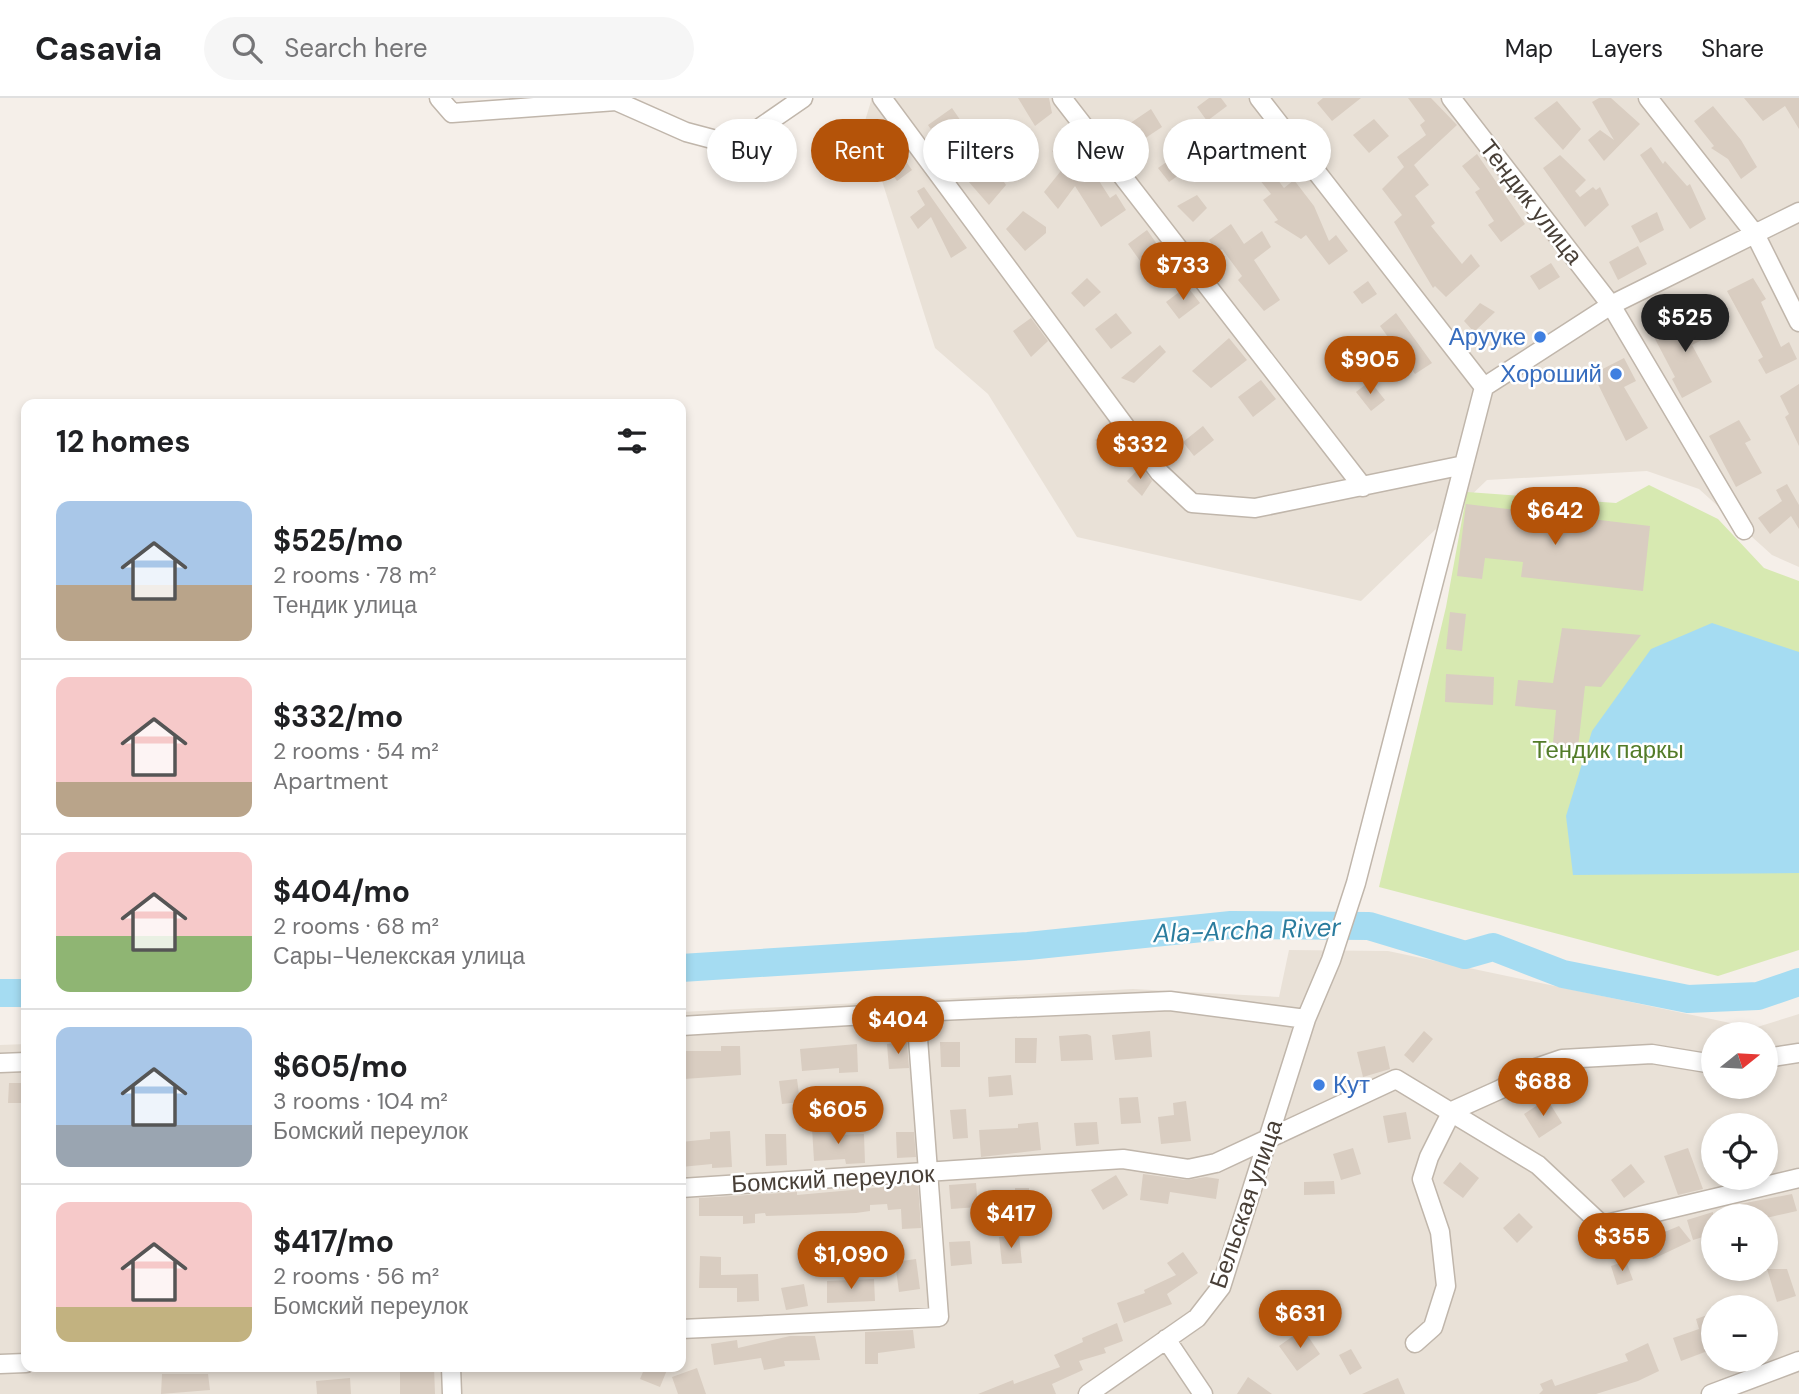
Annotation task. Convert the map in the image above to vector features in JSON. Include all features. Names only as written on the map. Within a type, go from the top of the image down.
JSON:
[{"type":"street","points":[[439,98],[452,113],[616,101],[687,132],[735,145],[803,98]]},
{"type":"street","points":[[882,98],[1159,472],[1192,503],[1255,508],[1464,465]]},
{"type":"street","points":[[1062,98],[1363,487]]},
{"type":"street","points":[[1259,98],[1484,387],[1611,305],[1799,212]]},
{"type":"street","name":"Тендик улица","points":[[1451,98],[1611,305],[1744,530]]},
{"type":"street","points":[[1648,98],[1755,234],[1799,323]]},
{"type":"street","name":"Бельская улица","points":[[1088,1394],[1197,1318],[1222,1287],[1306,1019],[1331,960],[1356,883],[1484,387]]},
{"type":"street","points":[[686,1026],[1170,1001],[1306,1019]]},
{"type":"street","points":[[686,1329],[939,1317],[916,1012]]},
{"type":"street","points":[[1415,1343],[1433,1327],[1446,1286],[1440,1232],[1422,1179],[1429,1157],[1452,1111],[1501,1089],[1530,1070],[1562,1059],[1652,1054],[1701,1062]]},
{"type":"street","points":[[1778,1057],[1799,1054]]},
{"type":"street","points":[[0,1063],[21,1062]]},
{"type":"street","name":"Бомский переулок","points":[[686,1188],[928,1174],[1123,1159],[1188,1169],[1216,1163],[1271,1135],[1396,1079],[1452,1111]]},
{"type":"street","points":[[1452,1111],[1538,1165],[1602,1224],[1799,1178]]},
{"type":"street","points":[[1166,1339],[1203,1394]]},
{"type":"street","points":[[1711,1394],[1799,1361]]},
{"type":"street","points":[[0,1364],[21,1363]]},
{"type":"street","points":[[451,1372],[452,1394]]},
{"type":"shaded area","points":[[872,98],[1799,98],[1799,567],[1772,555],[1699,489],[1647,471],[1487,480],[1361,601],[1077,537],[988,394],[935,348],[882,182],[909,182],[909,119],[866,119]]},
{"type":"shaded area","points":[[1289,950],[1388,951],[1725,1022],[1701,1022],[1701,1099],[1778,1099],[1778,1022],[1773,1022],[1799,1014],[1799,1394],[0,1394],[0,1045],[21,1044],[21,1372],[686,1372],[686,1012],[1133,989],[1279,997]]},
{"type":"green space","name":"Тендик паркы","points":[[1649,485],[1718,519],[1764,568],[1799,581],[1799,950],[1718,976],[1379,887],[1446,607],[1467,492],[1616,503]]},
{"type":"water","points":[[1712,623],[1799,652],[1799,873],[1573,875],[1566,816],[1592,731],[1651,649]]},
{"type":"building","points":[[1018,98],[1049,98],[1052,113],[1039,123],[1039,119],[1031,119]]},
{"type":"building","points":[[1209,98],[1221,98],[1227,106],[1210,119],[1206,119],[1197,107]]},
{"type":"building","points":[[1323,98],[1361,98],[1332,121],[1317,103]]},
{"type":"building","points":[[1408,98],[1431,98],[1457,125],[1414,165],[1429,185],[1415,196],[1435,223],[1431,226],[1462,264],[1471,254],[1480,266],[1446,297],[1435,286],[1433,288],[1418,263],[1394,222],[1402,215],[1382,189],[1404,167],[1397,157],[1426,135],[1420,125],[1425,121]]},
{"type":"building","points":[[1599,98],[1611,98],[1640,124],[1604,161],[1588,140],[1600,130],[1614,140],[1592,102]]},
{"type":"building","points":[[1744,98],[1799,98],[1799,129],[1785,106],[1763,121]]},
{"type":"building","points":[[1557,101],[1581,129],[1563,150],[1534,118]]},
{"type":"building","points":[[1713,106],[1741,140],[1757,167],[1741,179],[1728,159],[1711,148],[1714,146],[1694,121]]},
{"type":"building","points":[[952,108],[960,119],[936,119]]},
{"type":"building","points":[[1151,109],[1162,127],[1149,136],[1149,119],[1136,119]]},
{"type":"building","points":[[1374,119],[1389,136],[1369,153],[1353,135]]},
{"type":"building","points":[[1651,147],[1663,164],[1665,161],[1687,186],[1690,184],[1706,219],[1690,229],[1640,155]]},
{"type":"building","points":[[1477,154],[1525,224],[1501,242],[1488,225],[1494,221],[1475,192],[1480,189],[1462,166]]},
{"type":"building","points":[[1560,155],[1586,180],[1575,191],[1580,197],[1593,187],[1596,190],[1600,187],[1609,205],[1585,227],[1543,168]]},
{"type":"building","points":[[1053,181],[1100,182],[1110,198],[1116,194],[1126,210],[1101,227],[1075,186],[1058,209],[1044,192]]},
{"type":"building","points":[[969,182],[1004,182],[1006,185],[989,205]]},
{"type":"building","points":[[1261,182],[1279,182],[1284,188],[1296,182],[1314,206],[1329,241],[1336,235],[1348,251],[1329,265],[1306,235],[1301,239],[1274,222],[1278,220],[1263,200],[1271,194]]},
{"type":"building","points":[[924,187],[967,248],[951,258],[931,217],[918,229],[910,217],[925,205],[917,191]]},
{"type":"building","points":[[1197,195],[1207,208],[1193,222],[1177,206]]},
{"type":"building","points":[[1023,211],[1046,227],[1046,233],[1025,251],[1006,229]]},
{"type":"building","points":[[1657,212],[1664,230],[1640,243],[1631,226]]},
{"type":"building","points":[[1231,224],[1244,244],[1262,231],[1271,247],[1254,260],[1280,300],[1264,311],[1238,280],[1242,276],[1222,249],[1218,252],[1209,240]]},
{"type":"building","points":[[1147,230],[1162,251],[1143,265],[1128,244]]},
{"type":"building","points":[[1638,246],[1647,264],[1618,280],[1609,262]]},
{"type":"building","points":[[1551,263],[1560,277],[1539,290],[1530,276]]},
{"type":"building","points":[[1087,278],[1101,292],[1084,307],[1071,293]]},
{"type":"building","points":[[1753,278],[1766,299],[1761,302],[1781,347],[1789,342],[1797,359],[1766,374],[1758,360],[1763,357],[1727,291]]},
{"type":"building","points":[[1368,281],[1377,294],[1362,304],[1353,292]]},
{"type":"building","points":[[1187,286],[1200,303],[1179,319],[1166,302]]},
{"type":"building","points":[[1480,303],[1495,312],[1474,332],[1464,321]]},
{"type":"building","points":[[1116,313],[1132,333],[1111,349],[1095,329]]},
{"type":"building","points":[[1396,313],[1432,363],[1415,374],[1380,326]]},
{"type":"building","points":[[1697,313],[1710,336],[1692,345],[1712,382],[1682,398],[1672,379],[1675,377],[1654,337]]},
{"type":"building","points":[[1031,318],[1048,341],[1031,357],[1013,331]]},
{"type":"building","points":[[1351,336],[1365,355],[1348,368],[1334,350]]},
{"type":"building","points":[[1229,338],[1247,360],[1211,388],[1192,371]]},
{"type":"building","points":[[1160,345],[1166,352],[1134,383],[1121,378]]},
{"type":"building","points":[[1624,358],[1636,381],[1624,387],[1648,428],[1626,441],[1593,374]]},
{"type":"building","points":[[1261,380],[1276,399],[1253,417],[1238,397]]},
{"type":"building","points":[[1370,381],[1385,400],[1371,411],[1356,392]]},
{"type":"building","points":[[1799,384],[1799,446],[1785,417],[1789,414],[1780,396]]},
{"type":"building","points":[[1739,420],[1751,440],[1745,443],[1762,473],[1736,487],[1709,436]]},
{"type":"building","points":[[1203,426],[1214,440],[1194,456],[1183,442]]},
{"type":"building","points":[[1110,430],[1120,438],[1106,450],[1095,440]]},
{"type":"building","points":[[1141,466],[1152,481],[1142,496],[1127,481]]},
{"type":"building","points":[[1787,484],[1799,505],[1799,529],[1791,516],[1770,534],[1758,518],[1782,501],[1776,490]]},
{"type":"building","points":[[1466,504],[1650,526],[1643,591],[1521,577],[1523,562],[1485,558],[1482,579],[1457,576]]},
{"type":"building","points":[[1450,612],[1466,614],[1462,651],[1446,649]]},
{"type":"building","points":[[1562,628],[1641,635],[1601,687],[1585,686],[1577,756],[1552,754],[1556,710],[1515,706],[1518,680],[1553,683]]},
{"type":"building","points":[[1446,674],[1494,677],[1493,705],[1445,702]]},
{"type":"building","points":[[1150,1031],[1152,1057],[1115,1060],[1112,1035]]},
{"type":"building","points":[[1424,1031],[1433,1039],[1413,1063],[1404,1055]]},
{"type":"building","points":[[1059,1036],[1091,1036],[1093,1060],[1061,1061]]},
{"type":"building","points":[[1015,1038],[1037,1038],[1036,1063],[1015,1063]]},
{"type":"building","points":[[907,1042],[909,1068],[889,1069],[887,1044]]},
{"type":"building","points":[[940,1042],[960,1042],[960,1067],[941,1067]]},
{"type":"building","points":[[857,1044],[858,1072],[839,1073],[839,1068],[802,1071],[800,1049]]},
{"type":"building","points":[[721,1046],[740,1046],[741,1075],[686,1079],[686,1051],[721,1051]]},
{"type":"building","points":[[1385,1046],[1390,1069],[1363,1077],[1357,1052]]},
{"type":"building","points":[[1011,1075],[1013,1095],[989,1097],[988,1077]]},
{"type":"building","points":[[797,1079],[800,1102],[782,1104],[779,1081]]},
{"type":"building","points":[[9,1083],[21,1083],[21,1103],[8,1103]]},
{"type":"building","points":[[1138,1097],[1141,1123],[1121,1124],[1119,1098]]},
{"type":"building","points":[[1547,1099],[1562,1123],[1539,1138],[1524,1114]]},
{"type":"building","points":[[1186,1101],[1191,1141],[1161,1144],[1158,1117],[1174,1115],[1173,1103]]},
{"type":"building","points":[[966,1109],[968,1138],[953,1139],[950,1110]]},
{"type":"building","points":[[1406,1112],[1411,1139],[1388,1143],[1383,1116]]},
{"type":"building","points":[[1038,1122],[1041,1150],[981,1157],[979,1130],[1018,1128],[1018,1124]]},
{"type":"building","points":[[1097,1122],[1099,1144],[1076,1146],[1074,1123]]},
{"type":"building","points":[[836,1127],[836,1135],[864,1134],[865,1163],[846,1164],[845,1159],[814,1161],[812,1128]]},
{"type":"building","points":[[730,1131],[732,1167],[712,1168],[712,1164],[686,1167],[686,1141],[710,1139],[710,1132]]},
{"type":"building","points":[[896,1132],[914,1132],[916,1157],[897,1158]]},
{"type":"building","points":[[765,1134],[786,1134],[787,1165],[766,1166]]},
{"type":"building","points":[[1353,1148],[1361,1174],[1341,1180],[1333,1154]]},
{"type":"building","points":[[1688,1148],[1701,1189],[1678,1195],[1664,1156]]},
{"type":"building","points":[[1460,1162],[1479,1178],[1463,1198],[1443,1183]]},
{"type":"building","points":[[1631,1164],[1645,1182],[1624,1198],[1611,1180]]},
{"type":"building","points":[[1143,1174],[1187,1180],[1206,1177],[1219,1179],[1216,1199],[1170,1192],[1168,1204],[1140,1200]]},
{"type":"building","points":[[1116,1175],[1128,1195],[1103,1210],[1091,1190]]},
{"type":"building","points":[[1334,1181],[1335,1194],[1304,1195],[1304,1182]]},
{"type":"building","points":[[976,1183],[978,1207],[951,1209],[949,1185]]},
{"type":"building","points":[[918,1184],[921,1228],[902,1229],[901,1209],[888,1210],[887,1204],[870,1205],[870,1211],[856,1213],[766,1216],[765,1213],[755,1214],[755,1223],[743,1224],[743,1216],[699,1216],[699,1198],[797,1192],[797,1195]]},
{"type":"building","points":[[1015,1188],[1029,1188],[1028,1212],[1015,1212]]},
{"type":"building","points":[[1792,1194],[1797,1211],[1778,1215],[1778,1204],[1740,1204]]},
{"type":"building","points":[[1519,1213],[1533,1227],[1517,1243],[1503,1228]]},
{"type":"building","points":[[1701,1216],[1701,1238],[1693,1240],[1687,1220]]},
{"type":"building","points":[[1679,1226],[1691,1241],[1653,1259],[1645,1240]]},
{"type":"building","points":[[1019,1235],[1022,1263],[1002,1264],[999,1237]]},
{"type":"building","points":[[970,1241],[972,1264],[951,1266],[949,1242]]},
{"type":"building","points":[[1183,1252],[1198,1273],[1167,1294],[1172,1304],[1124,1323],[1117,1303],[1145,1293],[1144,1290],[1176,1275],[1167,1263]]},
{"type":"building","points":[[700,1256],[721,1257],[721,1275],[758,1274],[759,1301],[737,1302],[737,1288],[699,1288]]},
{"type":"building","points":[[916,1259],[920,1289],[899,1292],[895,1262]]},
{"type":"building","points":[[1626,1261],[1633,1280],[1617,1285],[1611,1266]]},
{"type":"building","points":[[1778,1269],[1787,1269],[1796,1296],[1778,1302],[1778,1295],[1775,1295],[1771,1281],[1778,1281]]},
{"type":"building","points":[[874,1279],[875,1301],[827,1303],[827,1281]]},
{"type":"building","points":[[804,1284],[808,1306],[786,1310],[781,1288]]},
{"type":"building","points":[[1701,1317],[1701,1354],[1681,1361],[1673,1338],[1699,1329],[1696,1319]]},
{"type":"building","points":[[1117,1323],[1123,1341],[1104,1348],[1106,1353],[1079,1361],[1083,1370],[1052,1384],[1056,1394],[978,1394],[1013,1380],[1014,1384],[1060,1367],[1054,1355],[1083,1342],[1082,1338]]},
{"type":"building","points":[[1303,1329],[1320,1354],[1297,1371],[1279,1346]]},
{"type":"building","points":[[913,1330],[915,1348],[878,1353],[878,1364],[865,1364],[865,1332]]},
{"type":"building","points":[[790,1336],[815,1336],[820,1360],[784,1361],[785,1366],[764,1370],[761,1358],[714,1365],[711,1344],[737,1340],[738,1348]]},
{"type":"building","points":[[1648,1343],[1659,1371],[1638,1381],[1596,1394],[1539,1394],[1543,1390],[1540,1384],[1552,1379],[1555,1386],[1628,1361],[1625,1354]]},
{"type":"building","points":[[1351,1349],[1362,1368],[1350,1375],[1339,1355]]},
{"type":"building","points":[[697,1368],[706,1394],[678,1394],[672,1377]]},
{"type":"building","points":[[400,1372],[434,1372],[435,1394],[400,1394]]},
{"type":"building","points":[[643,1372],[666,1372],[660,1387],[640,1379]]},
{"type":"building","points":[[162,1374],[208,1374],[210,1390],[161,1394]]},
{"type":"building","points":[[1248,1377],[1272,1394],[1237,1394]]},
{"type":"building","points":[[350,1378],[351,1394],[317,1394],[316,1381]]},
{"type":"building","points":[[1398,1378],[1405,1394],[1362,1394]]},
{"type":"waterway","name":"Ala-Archa River","points":[[686,968],[1028,946],[1231,925],[1369,926],[1465,955],[1493,947],[1563,974],[1688,999],[1758,996],[1799,982]]},
{"type":"waterway","name":"Ala-Archa River","points":[[0,993],[21,993]]},
{"type":"place","name":"Арууке","points":[[1540,337]]},
{"type":"place","name":"Хороший","points":[[1616,374]]},
{"type":"place","name":"Кут","points":[[1319,1085]]}]
